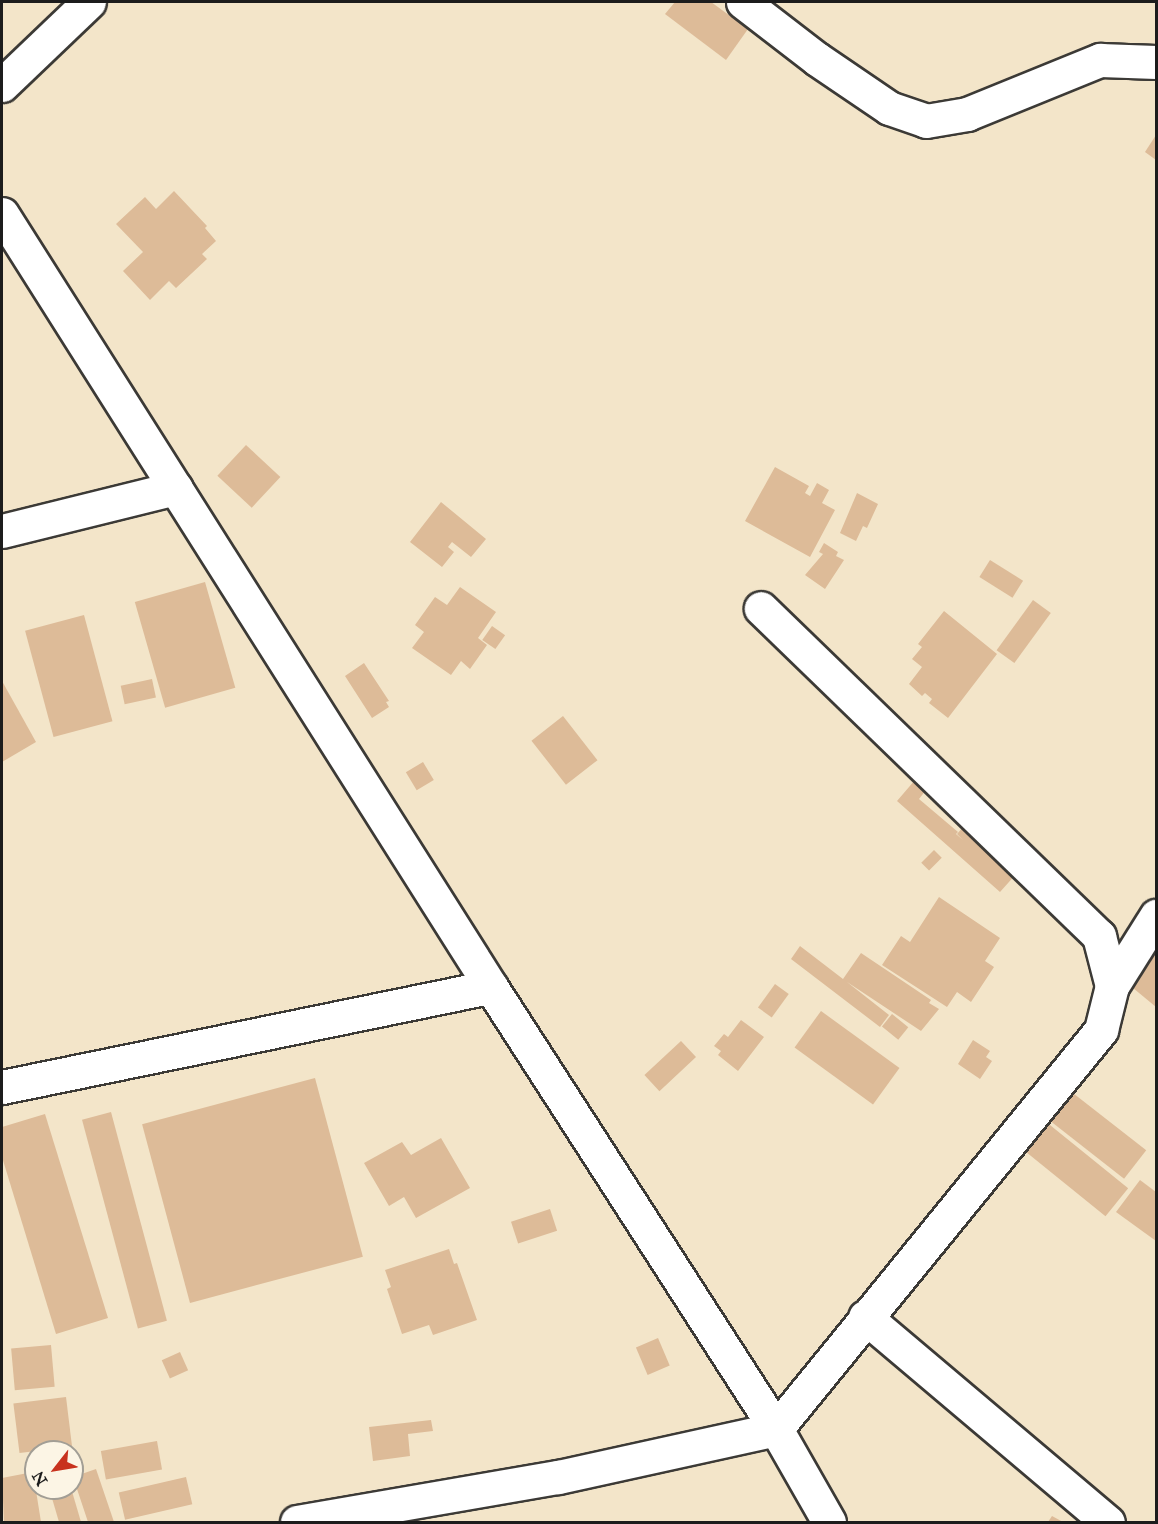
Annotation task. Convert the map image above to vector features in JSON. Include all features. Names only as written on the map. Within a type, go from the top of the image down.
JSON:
[{"type":"street","points":[[2,85],[89,2]]},
{"type":"street","points":[[742,2],[817,59],[889,108],[926,121],[967,114],[1100,60],[1156,62]]},
{"type":"street","points":[[2,214],[491,987],[776,1429],[829,1522]]},
{"type":"street","points":[[2,531],[176,488]]},
{"type":"street","points":[[761,608],[1099,936],[1112,986]]},
{"type":"street","points":[[297,1522],[558,1478],[776,1429],[1101,1030],[1112,986],[1156,916]]},
{"type":"street","points":[[2,1087],[491,987]]},
{"type":"street","points":[[865,1317],[1108,1522]]},
{"type":"building","points":[[675,2],[711,2],[748,29],[726,60],[665,14]]},
{"type":"building","points":[[1156,135],[1156,160],[1145,152]]},
{"type":"building","points":[[174,191],[207,226],[205,228],[216,241],[202,254],[207,259],[176,288],[169,281],[150,300],[123,271],[143,252],[116,224],[145,197],[156,209]]},
{"type":"building","points":[[246,445],[280,477],[252,508],[217,476]]},
{"type":"building","points":[[775,467],[809,486],[805,493],[810,496],[817,483],[829,490],[822,503],[835,510],[810,557],[745,521]]},
{"type":"building","points":[[857,493],[878,504],[867,528],[863,526],[856,541],[840,533]]},
{"type":"building","points":[[441,502],[486,539],[471,557],[452,542],[448,547],[454,552],[442,567],[410,542]]},
{"type":"building","points":[[824,543],[838,552],[836,556],[844,560],[825,589],[805,575],[823,554],[819,552]]},
{"type":"building","points":[[990,560],[1023,581],[1012,598],[979,577]]},
{"type":"building","points":[[205,582],[235,688],[165,708],[135,602]]},
{"type":"building","points":[[460,587],[496,612],[478,638],[487,645],[470,669],[461,661],[451,675],[412,648],[424,632],[415,625],[435,597],[447,605]]},
{"type":"building","points":[[1033,600],[1051,613],[1014,663],[997,650]]},
{"type":"building","points":[[944,611],[997,654],[948,718],[929,703],[932,699],[925,693],[922,696],[909,684],[922,667],[912,659],[922,647],[918,644]]},
{"type":"building","points":[[84,615],[112,721],[54,737],[25,631]]},
{"type":"building","points":[[492,626],[505,635],[495,649],[482,640]]},
{"type":"building","points":[[364,663],[389,701],[386,702],[389,707],[372,718],[345,676]]},
{"type":"building","points":[[152,679],[156,698],[125,704],[121,686]]},
{"type":"building","points":[[2,681],[36,742],[2,762]]},
{"type":"building","points":[[563,716],[597,760],[566,785],[531,741]]},
{"type":"building","points":[[423,762],[434,780],[417,790],[406,772]]},
{"type":"building","points":[[915,780],[926,790],[919,799],[958,832],[956,834],[963,840],[957,834],[964,826],[1017,873],[1000,892],[897,801]]},
{"type":"building","points":[[934,850],[942,858],[929,871],[921,863]]},
{"type":"building","points":[[939,897],[1000,938],[985,961],[994,967],[971,1002],[957,992],[947,1007],[882,965],[901,936],[910,942]]},
{"type":"building","points":[[800,946],[843,979],[861,953],[931,1000],[929,1003],[939,1009],[921,1031],[847,982],[889,1015],[880,1027],[791,959]]},
{"type":"building","points":[[1156,946],[1156,1007],[1127,983]]},
{"type":"building","points":[[775,984],[789,994],[772,1017],[758,1007]]},
{"type":"building","points":[[821,1011],[899,1068],[873,1104],[795,1047]]},
{"type":"building","points":[[892,1014],[908,1027],[898,1040],[882,1026]]},
{"type":"building","points":[[741,1020],[764,1037],[738,1071],[718,1055],[721,1051],[714,1046],[724,1034],[728,1037]]},
{"type":"building","points":[[973,1040],[990,1051],[986,1057],[992,1061],[980,1079],[958,1064]]},
{"type":"building","points":[[681,1041],[696,1057],[659,1091],[644,1075]]},
{"type":"building","points":[[315,1078],[363,1257],[190,1303],[142,1124]]},
{"type":"building","points":[[1069,1090],[1146,1150],[1124,1179],[1047,1118]]},
{"type":"building","points":[[111,1112],[167,1321],[138,1328],[82,1120]]},
{"type":"building","points":[[45,1114],[108,1318],[56,1334],[2,1157],[2,1127]]},
{"type":"building","points":[[1045,1121],[1128,1188],[1105,1216],[1022,1149]]},
{"type":"building","points":[[441,1138],[470,1188],[416,1218],[404,1197],[389,1206],[364,1163],[402,1142],[411,1155]]},
{"type":"building","points":[[1140,1180],[1156,1192],[1156,1241],[1116,1212]]},
{"type":"building","points":[[550,1209],[557,1231],[518,1244],[511,1222]]},
{"type":"building","points":[[449,1249],[454,1264],[457,1263],[477,1320],[433,1335],[429,1325],[402,1334],[387,1289],[391,1287],[385,1270]]},
{"type":"building","points":[[658,1338],[670,1366],[648,1375],[636,1347]]},
{"type":"building","points":[[51,1345],[55,1387],[15,1390],[11,1348]]},
{"type":"building","points":[[180,1352],[188,1370],[170,1378],[162,1360]]},
{"type":"building","points":[[66,1397],[71,1440],[24,1440],[24,1453],[19,1453],[13,1403]]},
{"type":"building","points":[[431,1420],[433,1431],[408,1434],[410,1456],[373,1461],[369,1427]]},
{"type":"building","points":[[157,1441],[162,1470],[106,1479],[101,1451]]},
{"type":"building","points":[[96,1469],[114,1522],[88,1522],[81,1500],[84,1500],[84,1473]]},
{"type":"building","points":[[24,1474],[24,1500],[37,1500],[41,1522],[4,1522],[2,1478]]},
{"type":"building","points":[[186,1477],[192,1504],[125,1520],[119,1493]]},
{"type":"building","points":[[53,1500],[75,1500],[81,1522],[59,1522]]},
{"type":"building","points":[[1052,1516],[1063,1522],[1048,1522]]}]
